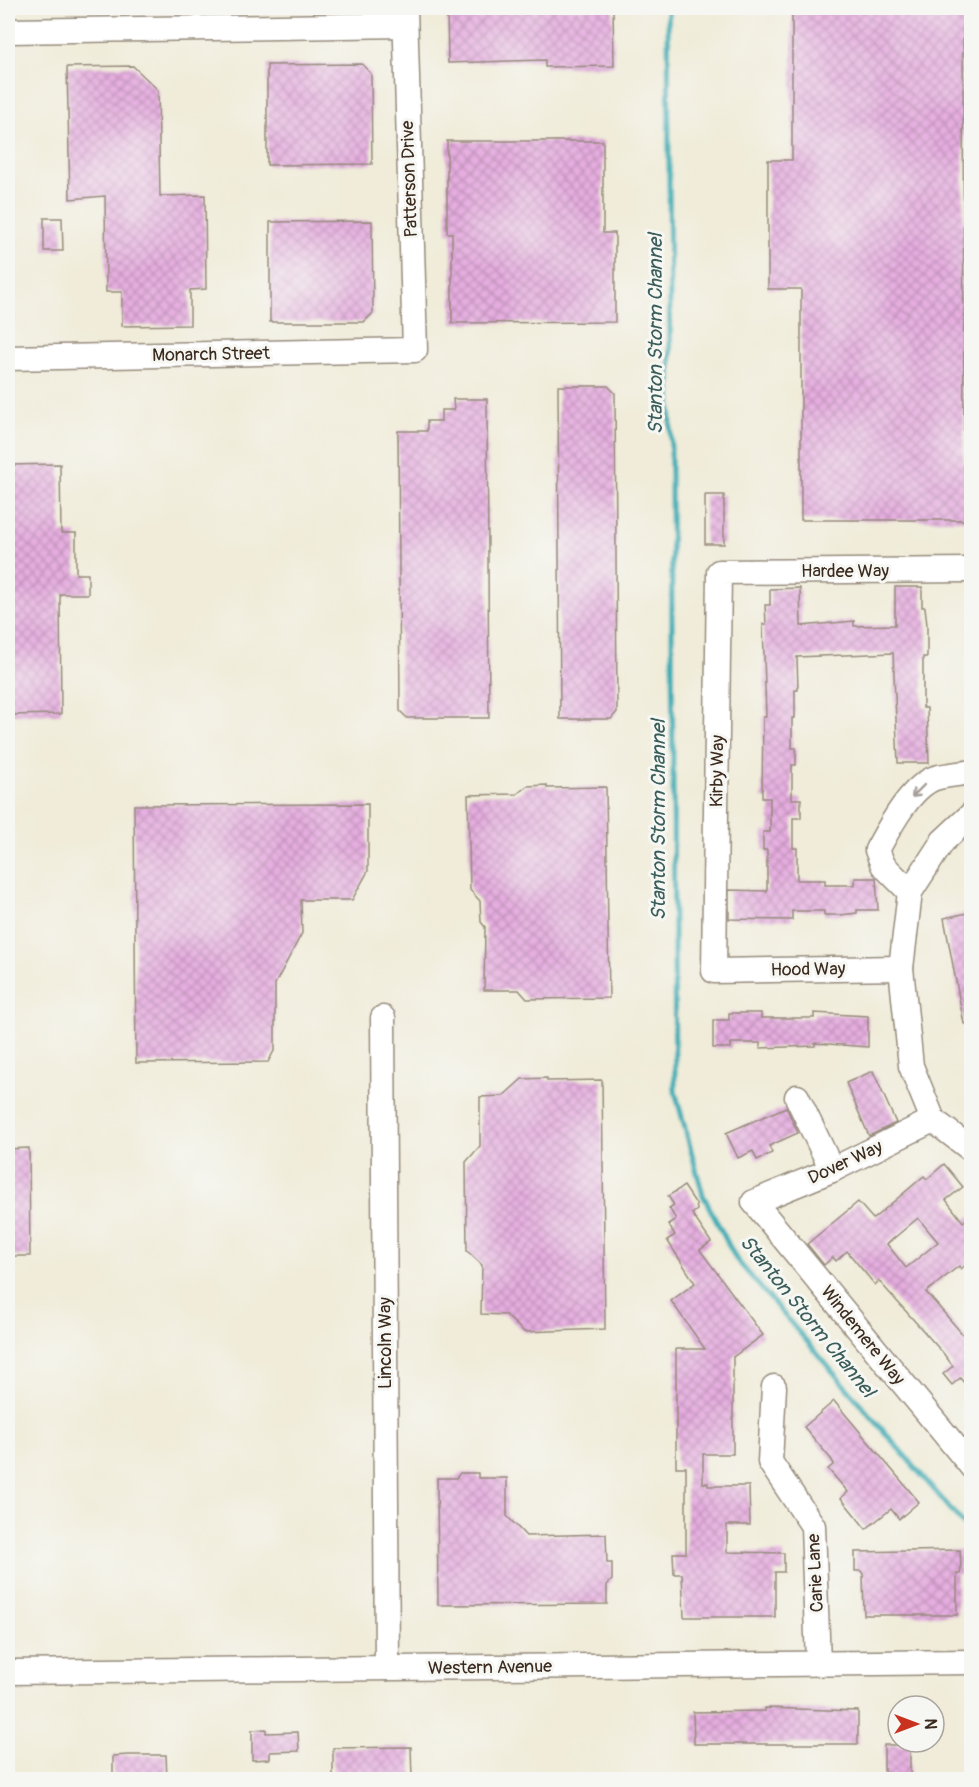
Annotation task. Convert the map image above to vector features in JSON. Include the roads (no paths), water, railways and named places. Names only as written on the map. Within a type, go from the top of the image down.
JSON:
[{"type":"street","points":[[8,31],[405,16]]},
{"type":"street","name":"Patterson Drive","points":[[405,16],[415,350]]},
{"type":"street","name":"Monarch Street","points":[[8,358],[415,350]]},
{"type":"street","name":"Hardee Way","points":[[719,572],[972,570]]},
{"type":"street","name":"Kirby Way","points":[[714,971],[719,572]]},
{"type":"street","points":[[910,892],[883,865],[877,850],[891,822],[924,784],[933,779],[972,772]]},
{"type":"street","points":[[972,814],[943,841],[910,892],[901,968],[911,1066],[933,1120],[972,1150]]},
{"type":"street","name":"Hood Way","points":[[714,971],[901,968]]},
{"type":"street","name":"Lincoln Way","points":[[383,1018],[387,1668]]},
{"type":"street","points":[[797,1097],[832,1170]]},
{"type":"street","name":"Dover Way","points":[[754,1202],[832,1170],[933,1120]]},
{"type":"street","name":"Windemere Way","points":[[754,1202],[972,1467]]},
{"type":"street","name":"Carie Lane","points":[[774,1387],[770,1462],[813,1526],[819,1663]]},
{"type":"street","name":"Western Avenue","points":[[8,1672],[972,1662]]},
{"type":"waterway","name":"Stanton Storm Channel","points":[[668,8],[675,1091],[703,1195],[736,1259],[972,1534]]}]
